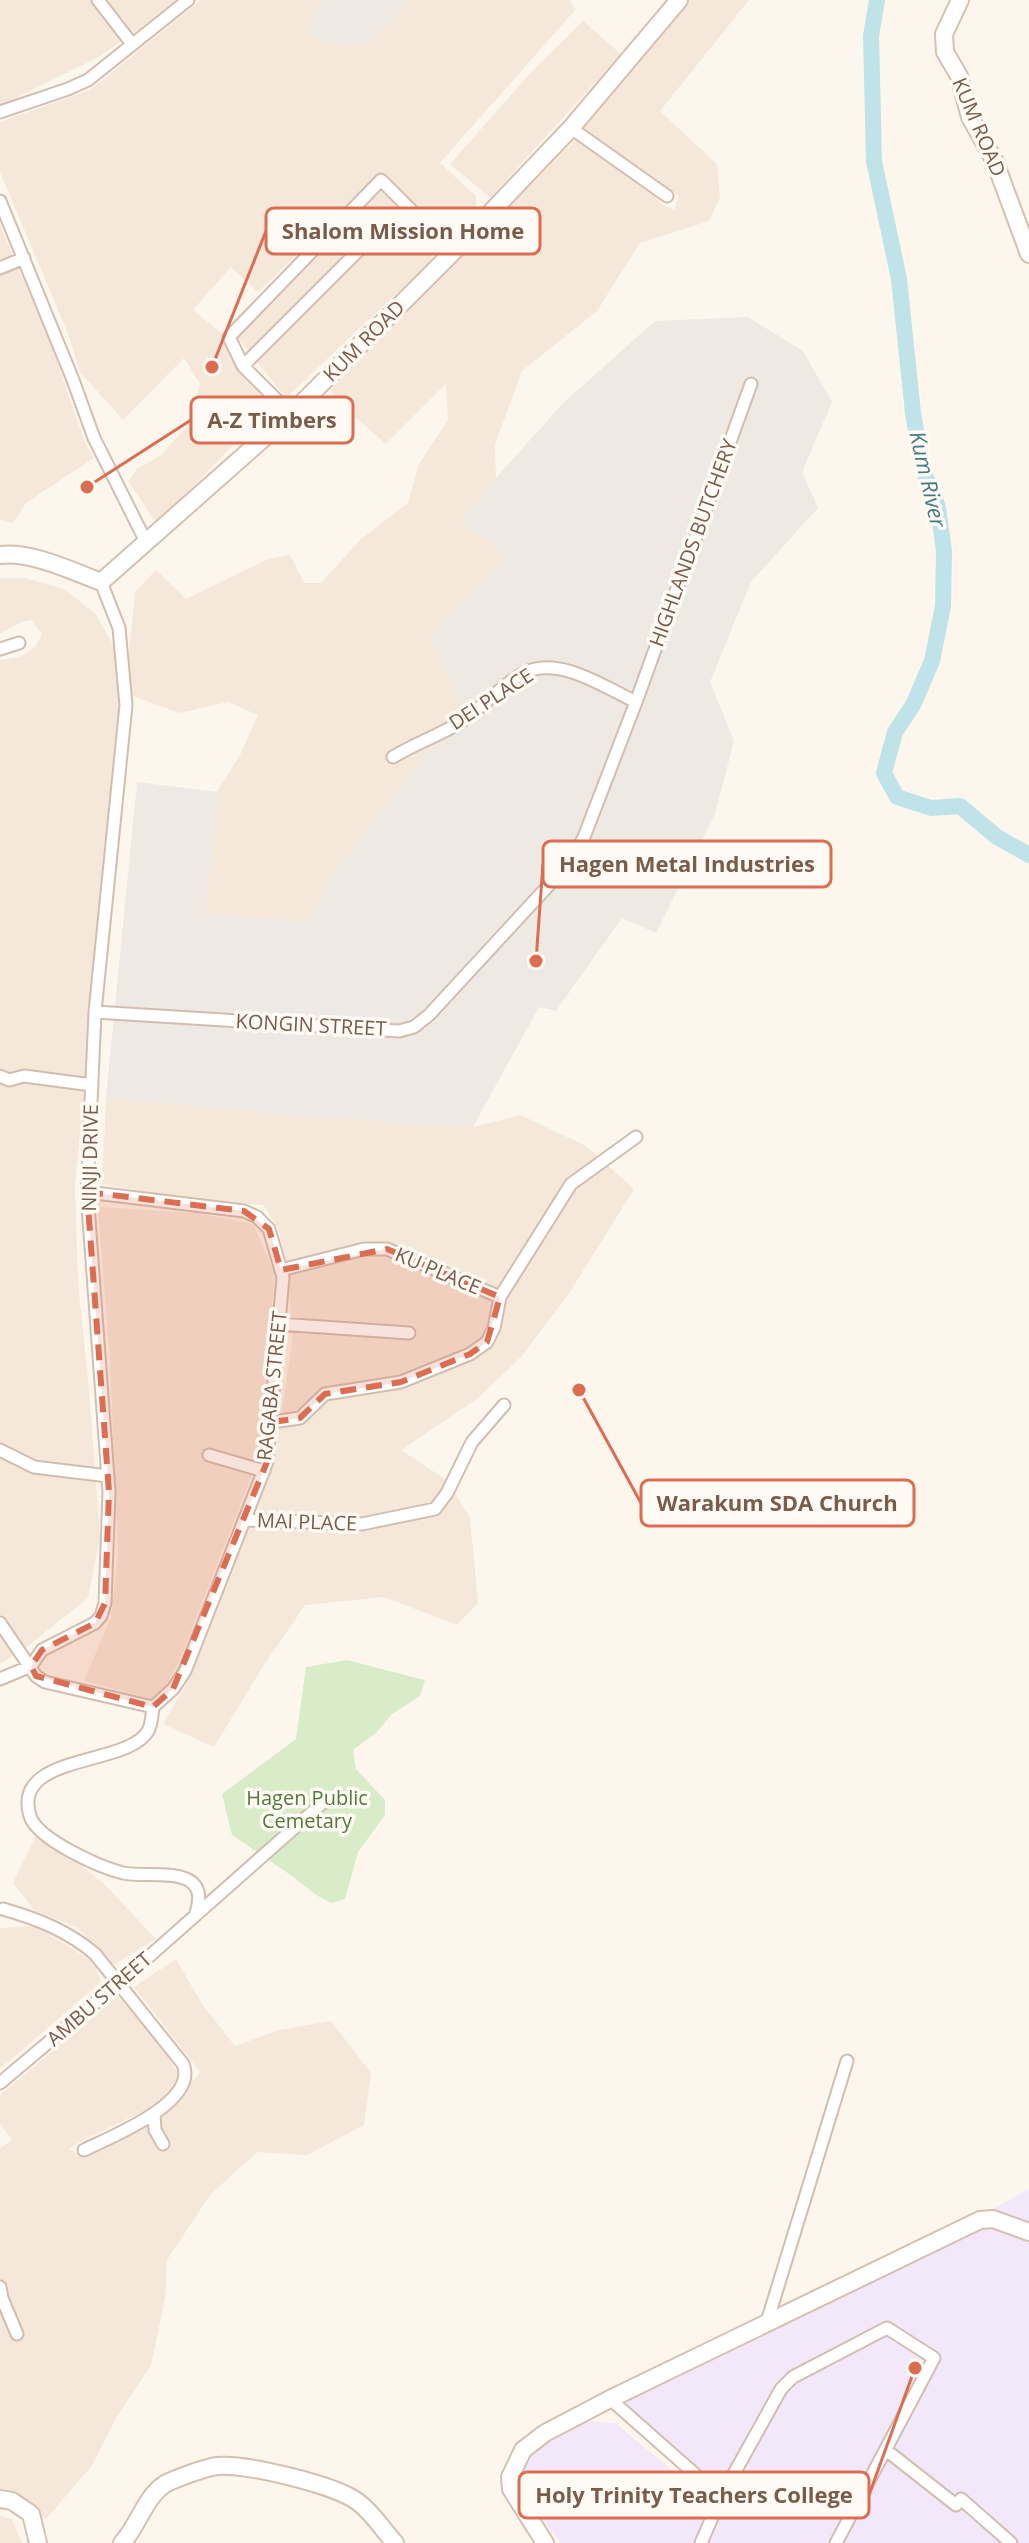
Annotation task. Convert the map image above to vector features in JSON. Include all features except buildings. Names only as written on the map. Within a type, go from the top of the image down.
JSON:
[{"type":"street","points":[[98,0],[132,44]]},
{"type":"street","points":[[0,112],[88,80],[188,0]]},
{"type":"street","points":[[657,26],[666,0]]},
{"type":"street","name":"KUM ROAD","points":[[101,582],[291,414],[453,252],[571,128],[679,0]]},
{"type":"street","name":"KUM ROAD","points":[[960,0],[944,34],[945,52],[959,76],[970,117],[995,162],[1029,254]]},
{"type":"street","points":[[571,128],[667,196]]},
{"type":"street","points":[[291,414],[243,366],[229,337],[381,180],[453,252]]},
{"type":"street","points":[[0,201],[94,438],[147,544]]},
{"type":"street","points":[[243,366],[359,250]]},
{"type":"street","points":[[0,268],[24,258]]},
{"type":"street","name":"HIGHLANDS BUTCHERY","points":[[636,702],[751,384]]},
{"type":"street","points":[[2,550],[58,565],[101,582]]},
{"type":"street","name":"NINJI DRIVE","points":[[0,1679],[31,1666],[42,1650],[95,1623],[105,1603],[108,1476],[87,1192],[95,1012],[126,705],[119,628],[101,582]]},
{"type":"street","points":[[0,649],[19,643]]},
{"type":"street","name":"DEI PLACE","points":[[393,757],[413,744],[458,724],[520,675],[535,668],[568,671],[636,702]]},
{"type":"street","name":"KONGIN STREET","points":[[95,1012],[399,1031],[414,1027],[429,1015],[575,854],[636,702]]},
{"type":"street","points":[[0,1076],[9,1080],[24,1076],[92,1085]]},
{"type":"street","points":[[272,1422],[300,1418],[325,1394],[401,1382],[470,1354],[487,1342],[494,1328],[500,1297],[571,1184],[636,1137]]},
{"type":"street","name":"RAGABA STREET","points":[[87,1192],[244,1211],[257,1217],[269,1229],[283,1277],[267,1462],[185,1671],[173,1689],[153,1707],[149,1730],[139,1740],[128,1747],[50,1771],[35,1784],[28,1801],[30,1817],[40,1831],[74,1852],[124,1873],[163,1874],[188,1880],[201,1899],[196,1913]]},
{"type":"street","name":"KU PLACE","points":[[281,1270],[364,1249],[387,1249],[500,1297]]},
{"type":"street","points":[[279,1324],[409,1333]]},
{"type":"street","name":"MAI PLACE","points":[[244,1520],[362,1524],[435,1509],[447,1493],[472,1442],[504,1405]]},
{"type":"street","points":[[0,1450],[34,1467],[108,1476]]},
{"type":"street","points":[[209,1455],[264,1471]]},
{"type":"street","points":[[0,1623],[36,1676],[45,1682],[153,1707]]},
{"type":"street","name":"AMBU STREET","points":[[0,2083],[119,1983],[327,1799]]},
{"type":"street","points":[[3,1909],[39,1920],[78,1939],[95,1954],[187,2073],[185,2083],[176,2096],[154,2114],[84,2150]]},
{"type":"street","points":[[767,2322],[847,2061]]},
{"type":"street","points":[[154,2114],[155,2130],[163,2144]]},
{"type":"street","points":[[545,2543],[511,2489],[510,2477],[523,2450],[545,2433],[980,2220],[993,2219],[1029,2232]]},
{"type":"street","points":[[0,2287],[17,2334]]},
{"type":"street","points":[[701,2543],[721,2497],[781,2389],[793,2377],[887,2328],[934,2358],[836,2543]]},
{"type":"street","points":[[610,2399],[721,2497]]},
{"type":"street","points":[[886,2450],[956,2505],[961,2499],[1011,2543]]},
{"type":"street","points":[[122,2543],[131,2534],[151,2498],[165,2484],[217,2466],[265,2471],[355,2500],[375,2516],[395,2543]]},
{"type":"street","points":[[0,2499],[12,2501],[31,2514],[38,2543]]},
{"type":"highlighted area","points":[[87,1192],[244,1211],[269,1229],[281,1270],[387,1249],[500,1297],[487,1342],[470,1354],[401,1382],[325,1394],[300,1418],[272,1422],[267,1462],[173,1689],[153,1707],[36,1676],[31,1666],[42,1650],[95,1623],[105,1603],[109,1492]]},
{"type":"shaded area","points":[[0,0],[175,0],[97,58],[0,106]]},
{"type":"shaded area","points":[[201,0],[322,0],[311,31],[327,43],[366,44],[390,23],[408,0],[570,0],[575,10],[440,163],[476,196],[476,215],[445,237],[381,172],[258,292],[231,267],[193,310],[219,331],[271,406],[161,519],[155,521],[128,481],[137,469],[161,455],[188,425],[200,384],[184,358],[123,420],[80,372],[67,331],[0,172],[0,122],[90,90]]},
{"type":"shaded area","points":[[322,0],[408,0],[390,23],[366,44],[327,43],[310,32]]},
{"type":"shaded area","points":[[688,0],[749,0],[660,111],[717,164],[720,198],[709,221],[640,243],[597,311],[522,371],[495,444],[496,478],[462,521],[507,556],[430,636],[463,706],[332,876],[309,922],[206,915],[217,792],[240,755],[258,715],[228,702],[179,713],[125,693],[135,592],[156,570],[186,599],[268,559],[290,555],[304,583],[321,583],[360,540],[408,503],[419,464],[448,420],[446,384],[386,444],[333,398],[332,388],[576,139],[642,184],[663,205],[674,210],[679,196],[582,128]]},
{"type":"shaded area","points":[[583,21],[621,54],[490,198],[450,164],[535,68]]},
{"type":"shaded area","points":[[382,190],[435,243],[431,261],[286,398],[237,337]]},
{"type":"shaded area","points":[[0,225],[49,339],[84,440],[94,458],[26,503],[13,523],[0,520]]},
{"type":"shaded area","points":[[748,317],[803,351],[832,402],[802,472],[818,508],[751,582],[710,682],[734,741],[715,814],[656,933],[622,918],[556,1011],[539,1007],[473,1127],[305,1116],[106,1097],[137,782],[217,792],[206,915],[309,922],[332,876],[463,706],[430,636],[507,556],[462,521],[562,404],[655,321]]},
{"type":"shaded area","points":[[0,578],[25,578],[64,589],[96,614],[120,657],[124,724],[75,1184],[78,1283],[100,1537],[88,1598],[28,1646],[0,1664],[0,660],[20,657],[35,647],[42,634],[31,620],[0,634]]},
{"type":"shaded area","points":[[106,1097],[305,1116],[473,1127],[521,1115],[586,1146],[634,1189],[568,1295],[520,1358],[478,1398],[401,1450],[448,1481],[470,1518],[478,1603],[457,1625],[384,1597],[305,1605],[214,1747],[163,1724],[186,1685],[274,1463],[292,1343],[289,1276],[278,1228],[263,1205],[187,1199],[102,1184]]},
{"type":"shaded area","points":[[98,1207],[196,1213],[253,1224],[274,1271],[270,1359],[259,1457],[179,1662],[165,1687],[150,1699],[84,1681],[111,1617],[118,1556],[110,1359]]},
{"type":"shaded area","points":[[35,1837],[69,1855],[105,1885],[156,1939],[113,1965],[77,1927],[35,1911],[13,1883]]},
{"type":"shaded area","points":[[36,1926],[95,1963],[101,1982],[0,2069],[0,1928]]},
{"type":"shaded area","points":[[176,1959],[202,2004],[235,2046],[279,2030],[331,2021],[371,2073],[364,2125],[307,2155],[257,2152],[210,2195],[167,2260],[165,2299],[151,2365],[116,2418],[91,2467],[46,2519],[6,2495],[0,2495],[0,2148],[12,2140],[0,2123],[0,2095],[118,1996],[158,2040],[180,2077],[155,2106],[69,2149],[86,2158],[170,2109],[200,2072],[134,1987]]},
{"type":"shaded area","points":[[1029,2189],[1029,2543],[561,2543],[515,2488],[521,2465],[542,2442],[579,2421],[615,2423],[723,2512],[783,2381],[774,2386],[720,2487],[624,2406],[629,2397],[801,2315]]},
{"type":"shaded area","points":[[0,2516],[12,2519],[22,2543],[0,2543]]},
{"type":"green space","name":"Hagen Public Cemetary","points":[[347,1660],[425,1680],[420,1696],[392,1714],[376,1733],[353,1750],[356,1769],[385,1800],[385,1815],[358,1852],[345,1899],[331,1903],[232,1835],[222,1794],[296,1739],[306,1667]]},
{"type":"waterway","name":"Kum River","points":[[877,0],[871,36],[874,161],[899,279],[913,413],[923,470],[938,507],[944,551],[943,606],[932,661],[913,705],[895,732],[884,773],[897,797],[931,808],[960,806],[997,837],[1029,855]]},
{"type":"place","name":"Shalom Mission Home","points":[[212,367]]},
{"type":"place","name":"A-Z Timbers","points":[[87,487]]},
{"type":"place","name":"Hagen Metal Industries","points":[[536,961]]},
{"type":"place","name":"Warakum SDA Church","points":[[579,1390]]},
{"type":"place","name":"Holy Trinity Teachers College","points":[[915,2368]]}]
